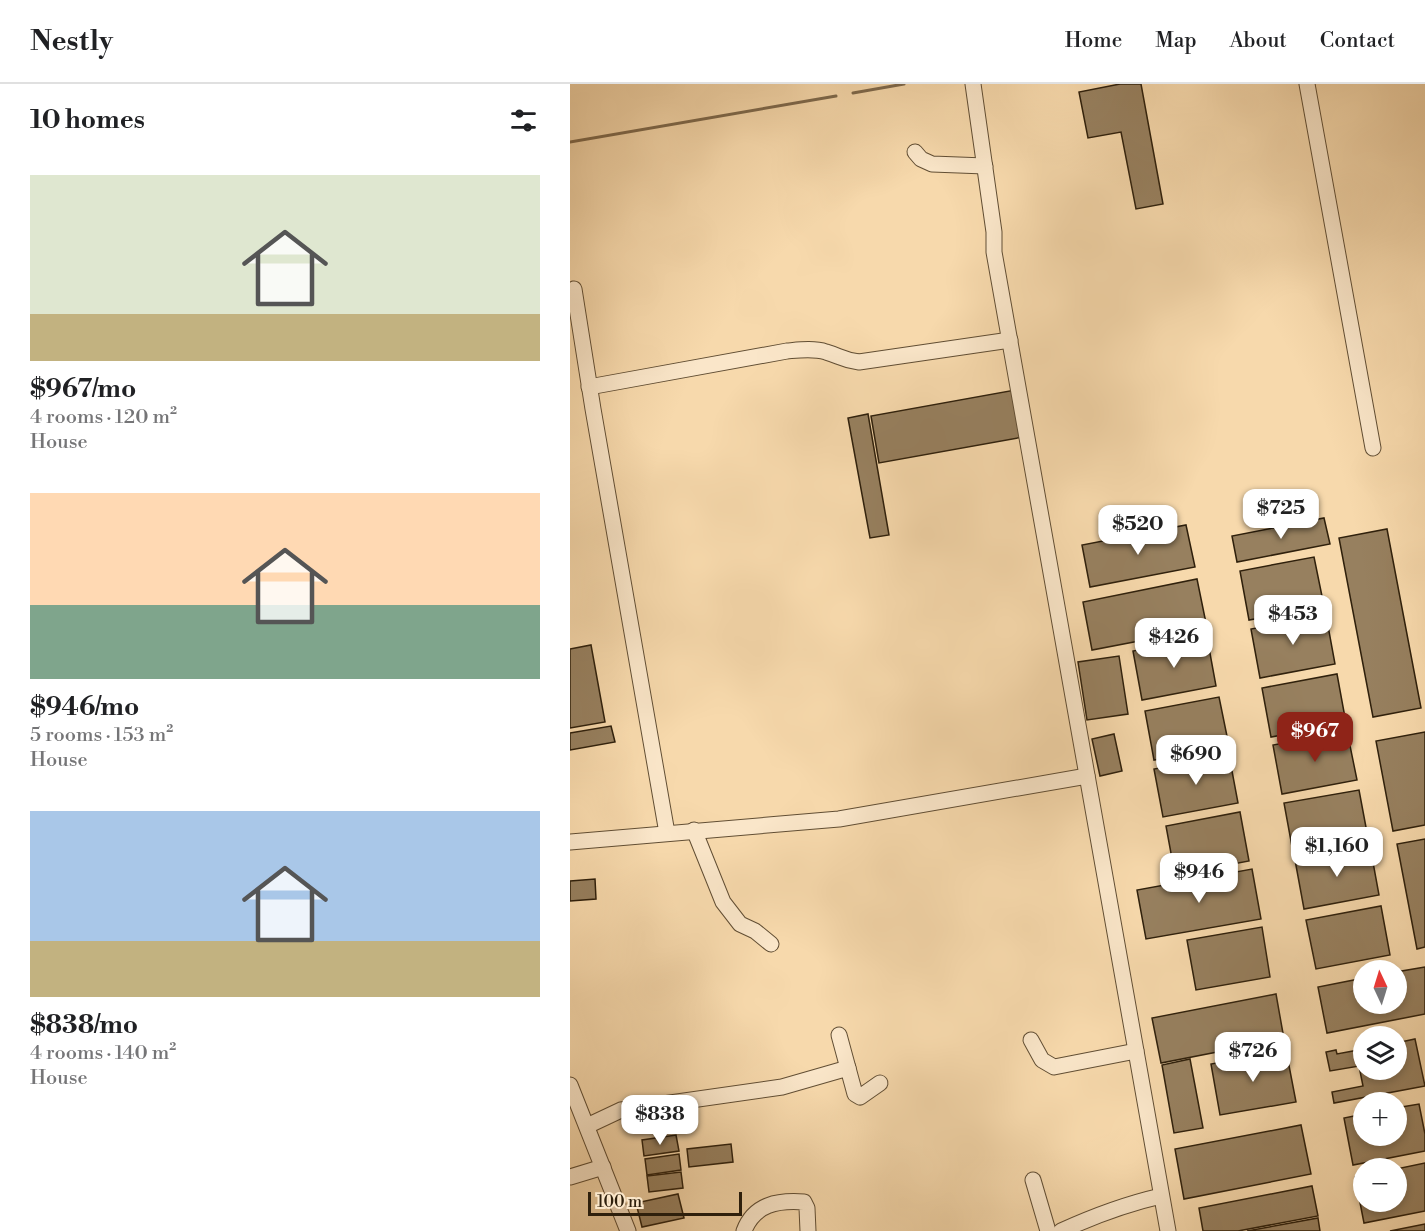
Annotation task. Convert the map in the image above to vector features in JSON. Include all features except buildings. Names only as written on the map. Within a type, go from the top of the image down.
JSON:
[{"type":"street","points":[[973,84],[994,232],[994,252],[1168,1231]]},
{"type":"street","points":[[1308,84],[1373,447]]},
{"type":"street","points":[[915,152],[921,159],[932,164],[985,166]]},
{"type":"street","points":[[574,289],[575,333],[589,387],[667,833]]},
{"type":"street","points":[[589,387],[787,351],[826,352],[843,360],[859,362],[1010,340]]},
{"type":"street","points":[[570,842],[839,819],[1087,776]]},
{"type":"street","points":[[694,830],[723,902],[740,924],[756,931],[771,944]]},
{"type":"street","points":[[839,1035],[855,1094],[860,1096],[880,1083]]},
{"type":"street","points":[[1031,1040],[1041,1060],[1054,1067],[1136,1051]]},
{"type":"street","points":[[587,1126],[621,1110],[782,1088],[848,1068]]},
{"type":"street","points":[[570,1084],[628,1231]]},
{"type":"street","points":[[570,1177],[603,1167]]},
{"type":"street","points":[[1033,1180],[1048,1231]]},
{"type":"street","points":[[1060,1231],[1100,1214],[1161,1196]]},
{"type":"street","points":[[744,1231],[750,1216],[764,1206],[804,1202],[807,1209],[808,1231]]},
{"type":"waterway","points":[[853,93],[904,84]]},
{"type":"waterway","points":[[570,142],[836,96]]}]
